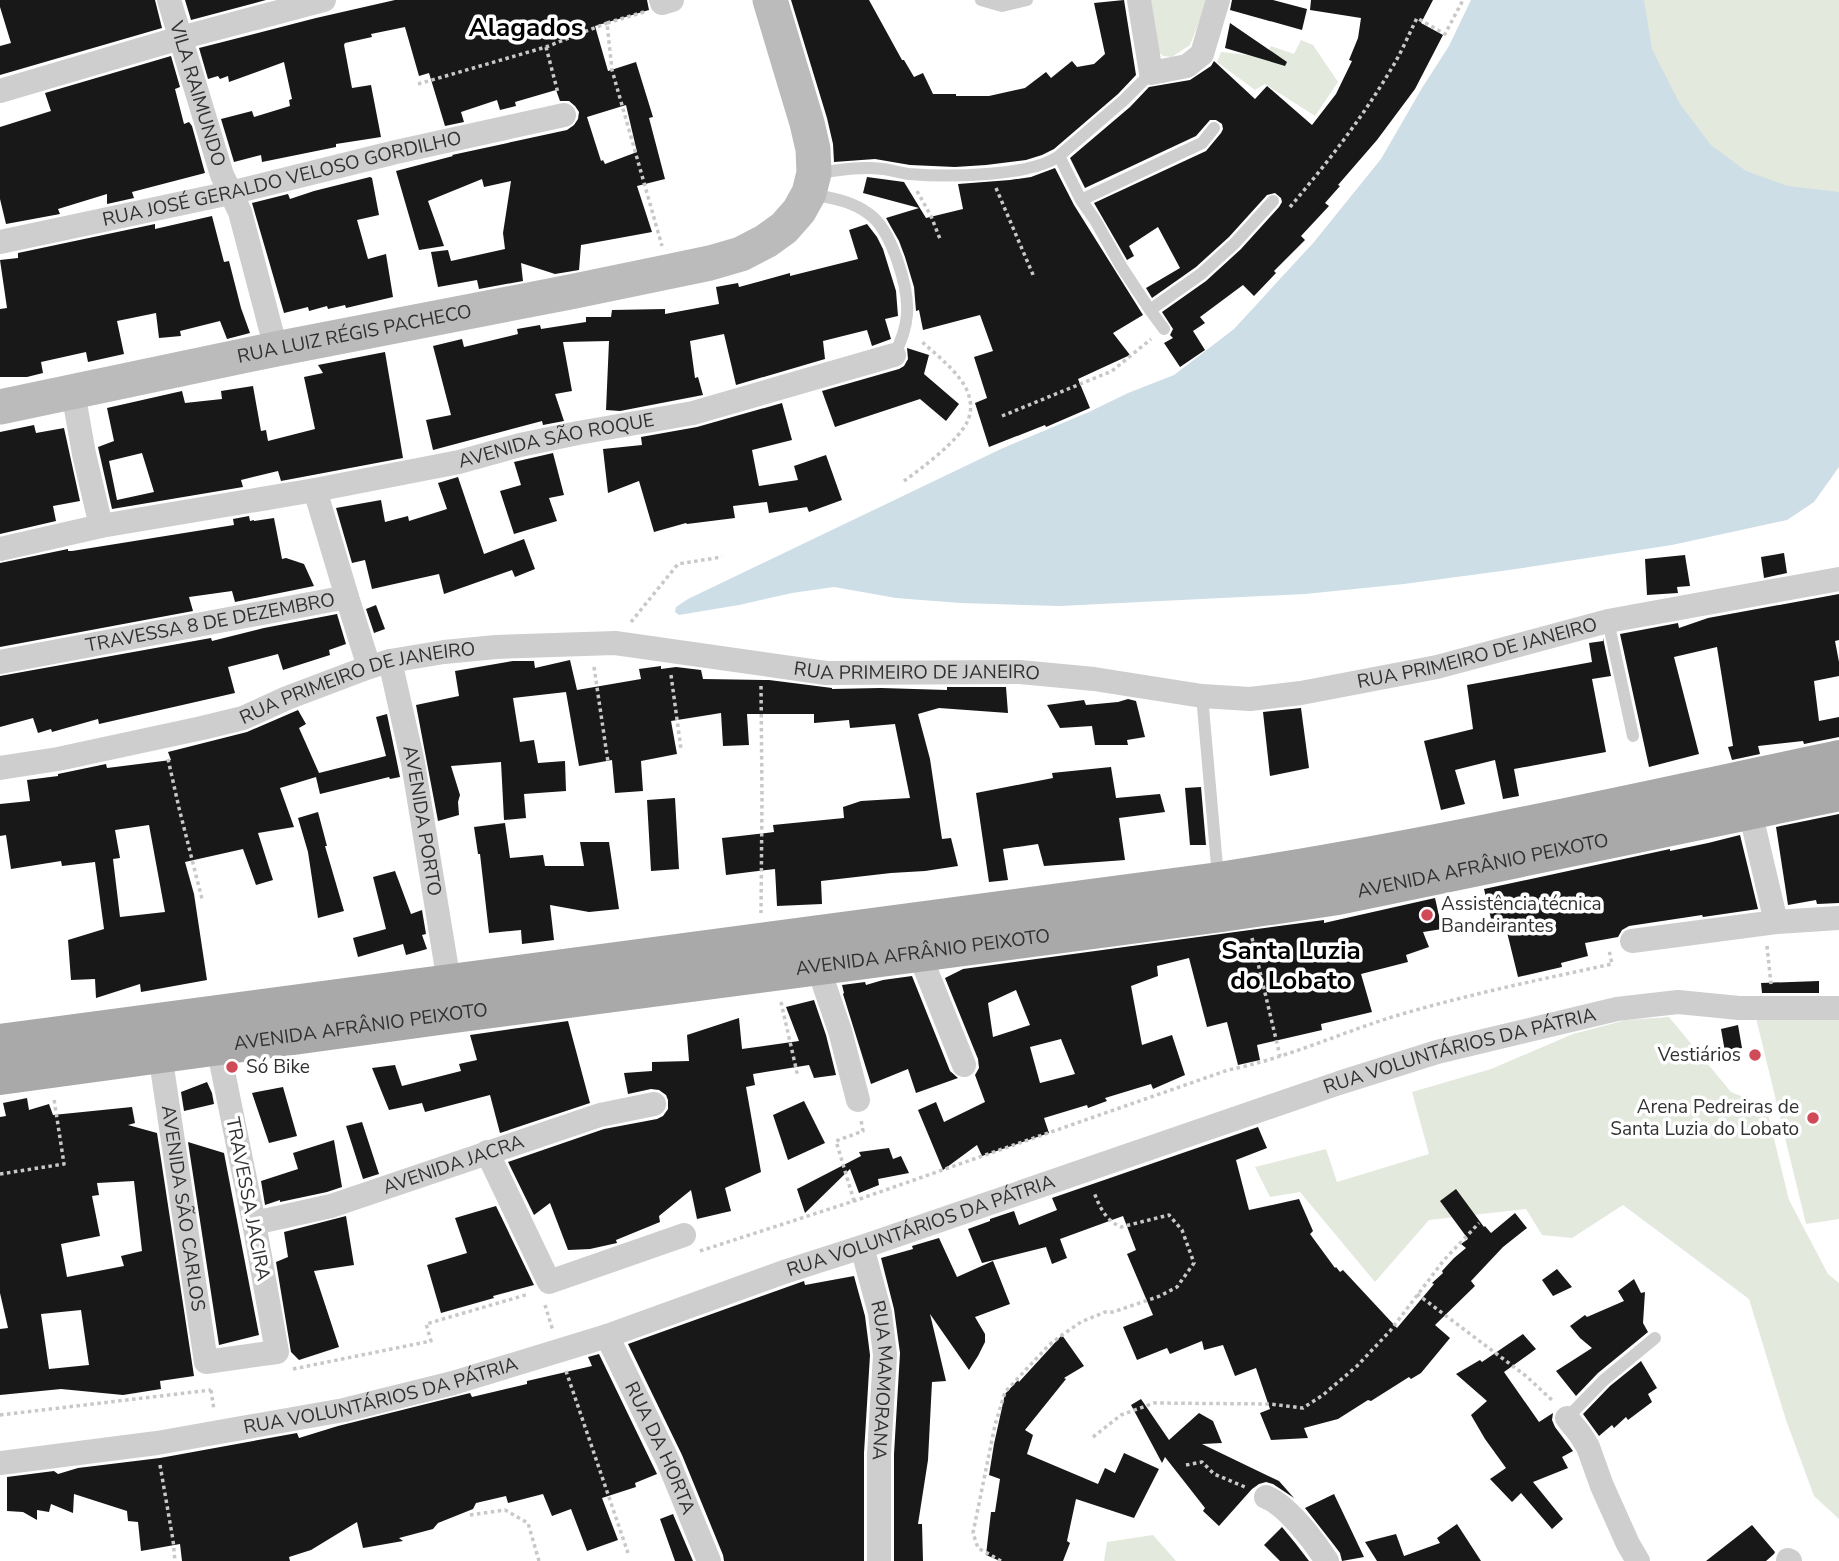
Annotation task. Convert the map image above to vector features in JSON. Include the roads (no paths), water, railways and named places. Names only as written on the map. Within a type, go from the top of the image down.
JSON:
[{"type":"main road","points":[[770,0],[813,149],[811,183]]},
{"type":"main road","name":"RUA LUIZ RÉGIS PACHECO","points":[[0,407],[710,263],[741,254],[785,228],[799,211],[811,183]]},
{"type":"main road","name":"AVENIDA AFRÂNIO PEIXOTO","points":[[0,1076],[218,1046],[1332,864],[1839,759]]},
{"type":"main road","name":"AVENIDA AFRÂNIO PEIXOTO","points":[[0,1043],[449,982],[767,957],[818,967],[1244,910],[1338,896],[1839,792]]},
{"type":"street","name":"VILA RAIMUNDO","points":[[169,0],[222,175],[240,212],[276,349]]},
{"type":"street","points":[[0,90],[324,0]]},
{"type":"street","points":[[1139,0],[1151,73],[1187,66],[1202,54],[1218,0]]},
{"type":"street","name":"RUA JOSÉ GERALDO VELOSO GORDILHO","points":[[0,242],[230,193],[396,152],[564,115]]},
{"type":"street","name":"AVENIDA SÃO ROQUE","points":[[0,550],[101,526],[315,490],[459,462],[578,433],[693,412],[894,355]]},
{"type":"street","points":[[73,392],[101,526]]},
{"type":"street","points":[[315,490],[347,597]]},
{"type":"street","name":"RUA PRIMEIRO DE JANEIRO","points":[[0,768],[58,759],[243,718],[287,698],[379,664],[444,652],[496,647],[603,644],[667,650],[826,673],[1020,672],[1202,696],[1250,699],[1301,693],[1437,667],[1608,621],[1839,579]]},
{"type":"street","name":"TRAVESSA 8 DE DEZEMBRO","points":[[0,662],[347,597],[379,664]]},
{"type":"street","name":"AVENIDA PORTO","points":[[379,664],[413,763],[449,982]]},
{"type":"street","points":[[1750,811],[1776,922]]},
{"type":"street","points":[[1632,941],[1776,922],[1839,918]]},
{"type":"street","points":[[919,953],[964,1065]]},
{"type":"street","points":[[818,967],[840,1031],[858,1100]]},
{"type":"street","name":"RUA VOLUNTÁRIOS DA PÁTRIA","points":[[0,1463],[217,1433],[344,1410],[453,1383],[607,1336],[784,1272],[1437,1052],[1617,1009],[1678,1002],[1739,1009],[1839,1008]]},
{"type":"street","name":"TRAVESSA JACIRA","points":[[218,1046],[277,1352]]},
{"type":"street","name":"AVENIDA SÃO CARLOS","points":[[160,1054],[206,1362],[277,1352]]},
{"type":"street","name":"AVENIDA JACRA","points":[[254,1223],[331,1206],[600,1115],[654,1104]]},
{"type":"street","points":[[486,1152],[545,1286],[684,1235]]},
{"type":"street","name":"RUA MAMORANA","points":[[862,1247],[880,1313],[885,1355],[879,1454],[879,1561]]},
{"type":"street","name":"RUA DA HORTA","points":[[607,1336],[667,1461],[709,1561]]},
{"type":"street","points":[[1567,1418],[1588,1447],[1607,1498],[1628,1544],[1639,1561]]},
{"type":"street","points":[[1266,1497],[1275,1500],[1310,1536],[1327,1561]]},
{"type":"lane","points":[[981,0],[1002,6],[1027,0]]},
{"type":"lane","points":[[811,183],[856,168],[882,168],[942,175],[1036,167],[1059,156],[1151,73]]},
{"type":"lane","points":[[1082,200],[1202,143],[1214,128]]},
{"type":"lane","points":[[1059,156],[1121,266],[1164,328]]},
{"type":"lane","name":"AVENIDA SÃO ROQUE","points":[[811,183],[870,214],[882,225],[890,240],[908,311],[902,340],[894,355]]},
{"type":"lane","points":[[1150,310],[1201,274],[1235,243],[1273,201]]},
{"type":"lane","points":[[1608,621],[1633,736]]},
{"type":"lane","points":[[1202,696],[1219,881]]},
{"type":"lane","points":[[1567,1418],[1604,1380],[1655,1338]]},
{"type":"place","name":"Assistência técnica Bandeirantes","points":[[1427,915]]},
{"type":"place","name":"Vestiários","points":[[1755,1055]]},
{"type":"place","name":"Só Bike","points":[[232,1067]]},
{"type":"place","name":"Arena Pedreiras de Santa Luzia do Lobato","points":[[1813,1118]]},
{"type":"district","name":"Alagados","points":[[526,27]]},
{"type":"district","name":"Santa Luzia do Lobato","points":[[1291,965]]}]
